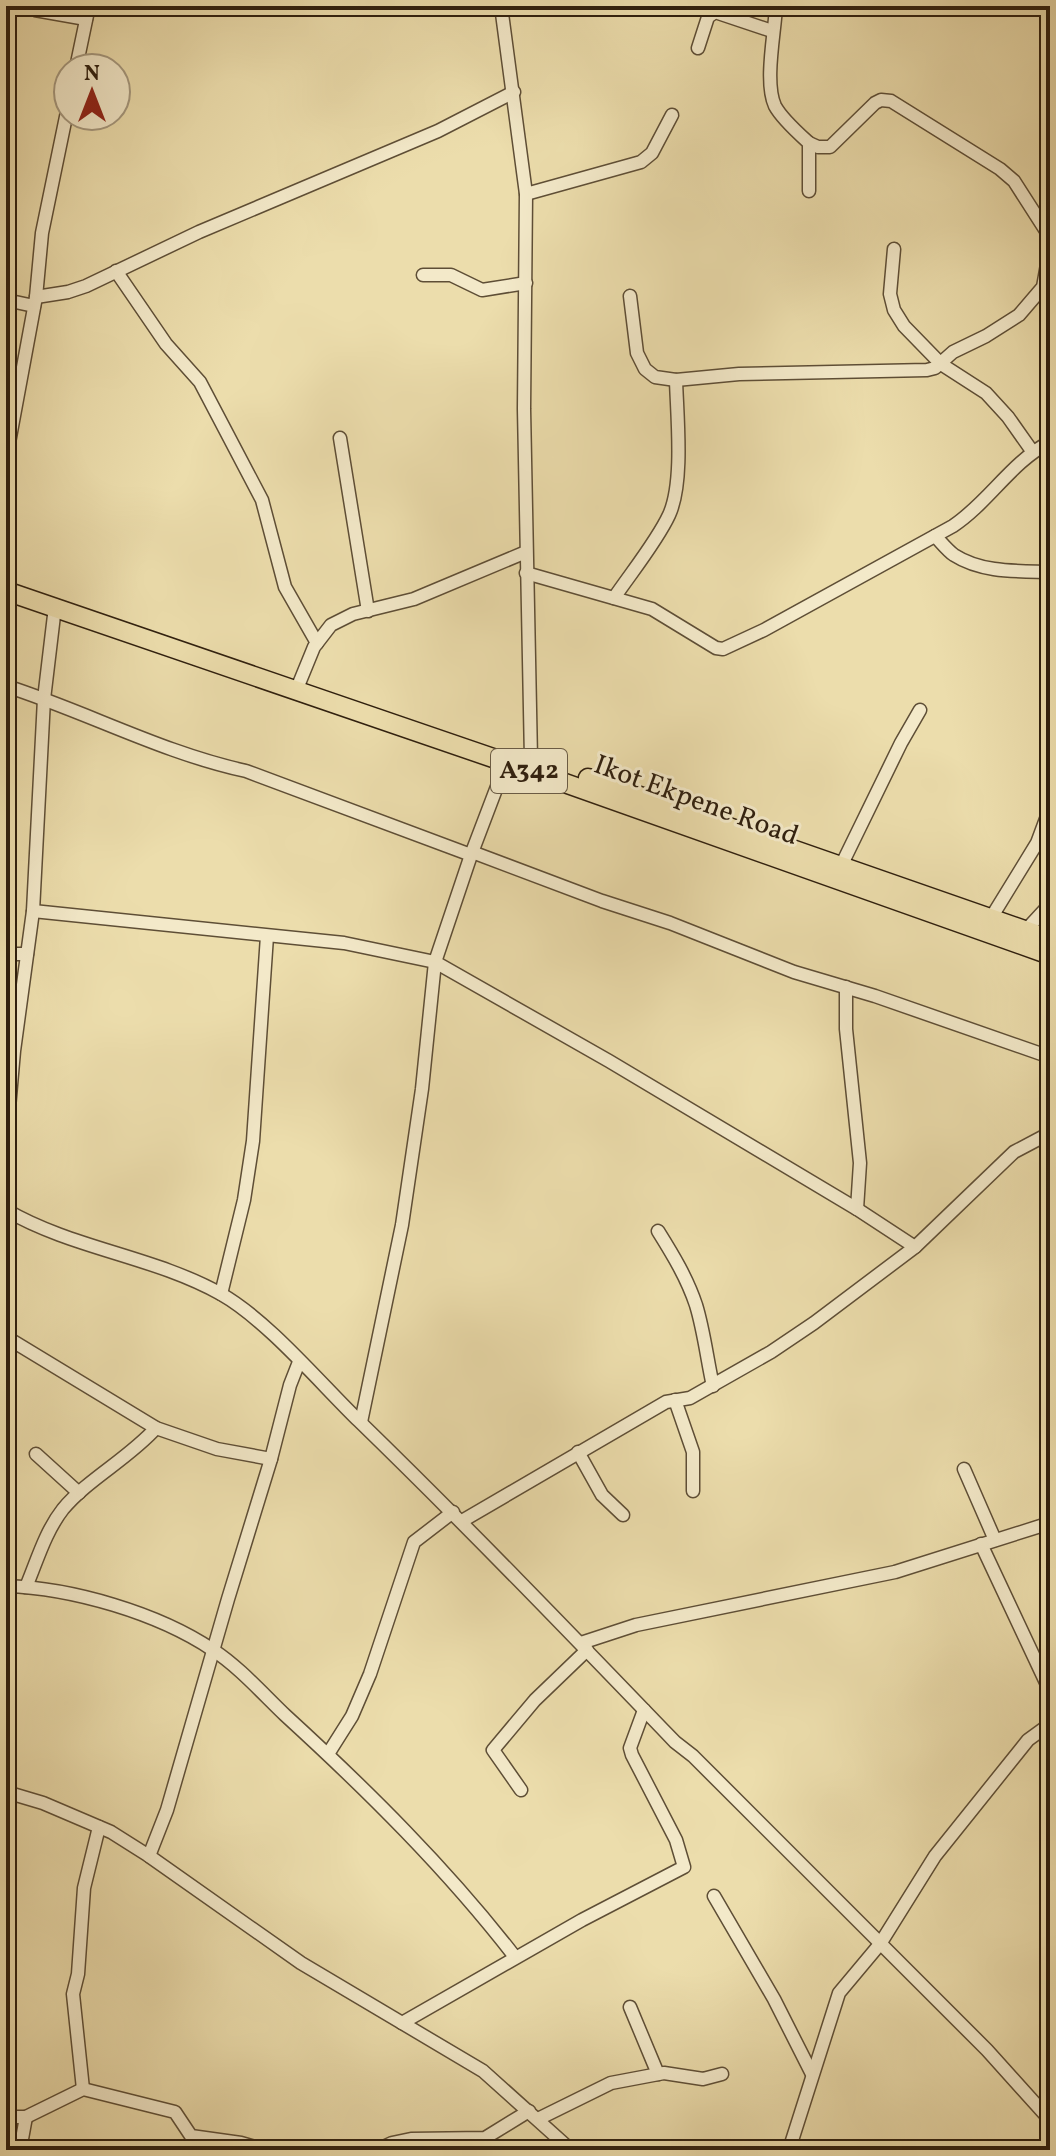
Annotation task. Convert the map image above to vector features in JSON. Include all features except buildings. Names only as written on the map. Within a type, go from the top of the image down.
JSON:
[{"type":"highway","name":"Ikot Ekpene Road","points":[[6,579],[506,763],[1050,955]]},
{"type":"highway","name":"Ikot Ekpene Road","points":[[6,591],[531,759],[1050,939]]},
{"type":"street","points":[[26,6],[35,10],[88,13],[79,52]]},
{"type":"street","points":[[501,6],[526,194],[524,409],[531,759]]},
{"type":"street","points":[[630,296],[639,360],[655,377],[676,380],[739,374],[927,370],[1019,315],[1043,287],[1049,253],[1048,234],[1014,181],[1000,169],[887,100],[875,103],[830,147],[809,143],[775,106],[772,31],[776,6]]},
{"type":"street","points":[[698,48],[708,17],[715,12],[772,31]]},
{"type":"street","points":[[6,300],[35,302],[68,292],[326,177],[438,131],[514,92]]},
{"type":"street","points":[[526,194],[641,162],[652,153],[672,115]]},
{"type":"street","points":[[6,459],[35,302],[42,233],[63,132]]},
{"type":"street","points":[[809,143],[809,191]]},
{"type":"street","points":[[894,249],[890,294],[894,310],[904,326],[941,364],[986,393],[1032,451]]},
{"type":"street","points":[[116,271],[166,344],[192,371],[207,395],[262,500],[285,587],[317,643]]},
{"type":"street","points":[[423,275],[451,275],[482,290],[526,283]]},
{"type":"street","points":[[614,598],[669,515],[676,494],[676,380]]},
{"type":"street","points":[[340,438],[368,611]]},
{"type":"street","points":[[526,573],[652,609],[716,648],[723,649],[764,630],[935,536],[971,513],[1032,451],[1050,442]]},
{"type":"street","points":[[935,536],[953,554],[977,565],[1050,572]]},
{"type":"street","points":[[299,686],[317,643],[331,625],[353,614],[414,599],[526,552]]},
{"type":"street","points":[[6,1142],[8,1092],[33,911],[44,699],[55,607]]},
{"type":"street","points":[[6,686],[209,764],[246,771],[670,923],[794,972],[1050,1057]]},
{"type":"street","points":[[841,866],[920,710]]},
{"type":"street","points":[[361,1422],[402,1225],[422,1089],[435,962],[506,763]]},
{"type":"street","points":[[991,918],[1037,843],[1050,808]]},
{"type":"street","points":[[1026,930],[1050,904]]},
{"type":"street","points":[[33,911],[359,945],[435,962],[609,1061],[915,1247]]},
{"type":"street","points":[[221,1294],[244,1200],[253,1141],[267,936]]},
{"type":"street","points":[[6,954],[27,954]]},
{"type":"street","points":[[846,987],[846,1029],[860,1163],[857,1209]]},
{"type":"street","points":[[328,1754],[352,1716],[370,1674],[414,1542],[666,1402],[690,1398],[713,1386],[814,1323],[915,1247],[1014,1152],[1050,1133]]},
{"type":"street","points":[[6,1210],[51,1232],[181,1275],[221,1294],[264,1328],[458,1516],[644,1710],[987,2050],[1050,2120]]},
{"type":"street","points":[[658,1231],[680,1267],[697,1308],[713,1386]]},
{"type":"street","points":[[6,1337],[156,1428],[217,1449],[271,1459]]},
{"type":"street","points":[[149,1856],[167,1810],[299,1362]]},
{"type":"street","points":[[675,1400],[693,1452],[693,1491]]},
{"type":"street","points":[[26,1587],[50,1529],[79,1493],[137,1449],[156,1428]]},
{"type":"street","points":[[578,1452],[602,1495],[623,1515]]},
{"type":"street","points":[[36,1454],[79,1493]]},
{"type":"street","points":[[964,1469],[995,1540]]},
{"type":"street","points":[[521,1790],[493,1750],[584,1647],[636,1625],[895,1572],[1050,1523]]},
{"type":"street","points":[[981,1544],[1050,1691]]},
{"type":"street","points":[[6,1586],[91,1600],[131,1612],[214,1650],[328,1754],[462,1892],[515,1957]]},
{"type":"street","points":[[402,2023],[515,1957],[684,1867],[676,1840],[630,1748],[644,1710]]},
{"type":"street","points":[[789,2150],[839,1993],[880,1944],[935,1856],[1028,1740],[1049,1726]]},
{"type":"street","points":[[6,1792],[43,1803],[99,1827],[149,1856],[301,1963],[483,2071],[571,2150]]},
{"type":"street","points":[[83,2089],[73,1994],[78,1974],[84,1888],[99,1827]]},
{"type":"street","points":[[714,1896],[774,1999],[812,2074]]},
{"type":"street","points":[[630,2007],[658,2074]]},
{"type":"street","points":[[377,2150],[411,2139],[485,2138],[611,2083],[658,2074],[703,2079],[722,2074]]},
{"type":"street","points":[[6,2117],[26,2117],[83,2089],[175,2112],[191,2136],[241,2143],[265,2150]]},
{"type":"street","points":[[20,2150],[26,2117]]}]
